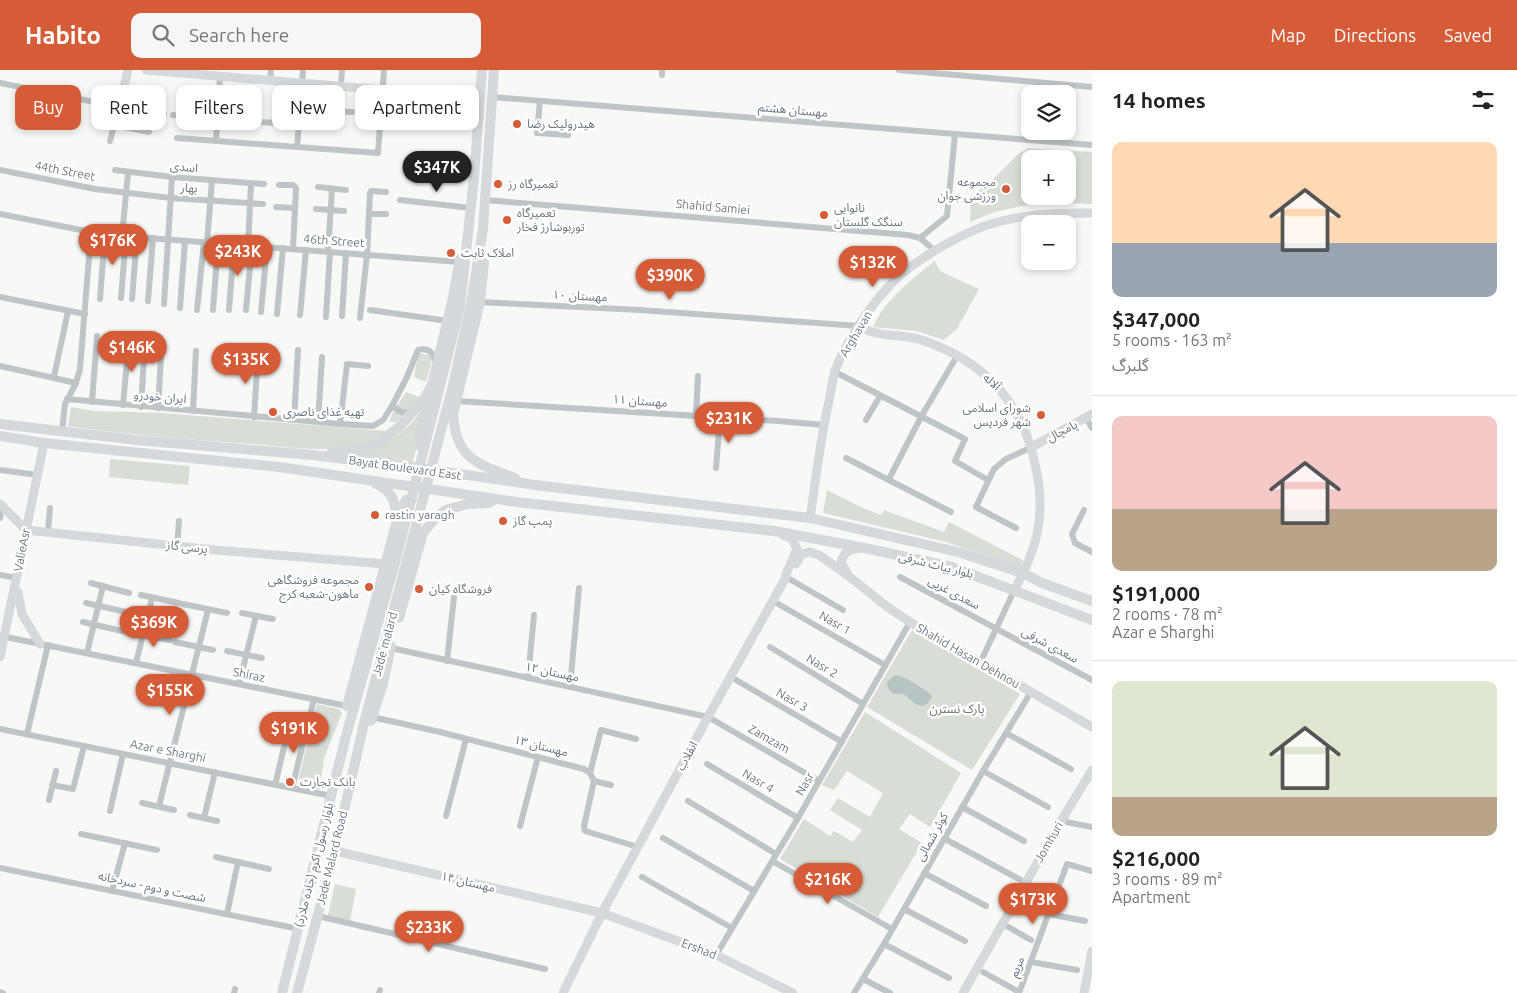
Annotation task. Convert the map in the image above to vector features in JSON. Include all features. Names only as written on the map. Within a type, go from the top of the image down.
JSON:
[{"type":"main road","points":[[479,98],[482,70]]},
{"type":"main road","points":[[477,130],[471,208],[460,307],[420,436],[422,447],[433,451],[442,448],[446,441],[480,302],[485,259],[483,228],[494,70]]},
{"type":"main road","points":[[346,736],[347,706],[390,563],[436,384],[437,366],[459,262],[469,226]]},
{"type":"main road","name":"Jade malard","points":[[368,720],[453,386],[471,304],[483,228]]},
{"type":"main road","points":[[312,455],[348,452],[370,446],[388,436],[412,413],[436,384]]},
{"type":"main road","points":[[453,414],[454,431],[460,446],[477,464],[535,485]]},
{"type":"main road","name":"Bayat Boulevard East","points":[[0,424],[136,440],[312,455],[413,467],[535,485],[810,518]]},
{"type":"main road","name":"Bayat Boulevard East","points":[[0,436],[44,444],[120,450],[367,479],[496,499],[774,531]]},
{"type":"main road","points":[[120,438],[123,444],[120,450]]},
{"type":"main road","points":[[135,452],[132,445],[136,440]]},
{"type":"main road","points":[[367,479],[381,485],[392,496],[396,508],[396,526]]},
{"type":"main road","points":[[423,533],[436,517],[446,510],[467,504],[488,503],[496,499]]},
{"type":"main road","points":[[368,720],[383,684],[423,533],[426,512],[425,506],[419,500],[406,500],[399,513],[390,563]]},
{"type":"main road","name":"بلوار بیات شرقی","points":[[810,518],[958,552],[1002,566],[1092,601]]},
{"type":"main road","name":"بلوار بیات شرقی","points":[[774,531],[952,567],[1092,620]]},
{"type":"main road","name":"بلوار رسول اکرم (جاده ملارد)","points":[[282,993],[390,563]]},
{"type":"main road","points":[[998,584],[1010,584],[1014,576],[1002,566]]},
{"type":"main road","points":[[1027,576],[1026,589],[1030,597]]},
{"type":"main road","name":"Jade Malard Road","points":[[297,993],[318,916],[360,739],[368,720]]},
{"type":"street","points":[[124,85],[128,70]]},
{"type":"street","points":[[146,70],[205,72],[220,76],[250,74],[270,80],[332,85]]},
{"type":"street","points":[[270,80],[271,70]]},
{"type":"street","points":[[302,85],[303,70]]},
{"type":"street","points":[[342,70],[342,85]]},
{"type":"street","points":[[382,85],[384,70]]},
{"type":"street","points":[[899,70],[1092,87]]},
{"type":"street","points":[[219,85],[220,76]]},
{"type":"street","points":[[0,83],[91,102]]},
{"type":"street","name":"مهستان هشتم","points":[[492,97],[1092,146]]},
{"type":"street","points":[[540,101],[537,133],[568,135]]},
{"type":"street","points":[[345,111],[352,112]]},
{"type":"street","points":[[110,141],[113,130]]},
{"type":"street","points":[[139,130],[149,132]]},
{"type":"street","points":[[216,141],[217,130]]},
{"type":"street","points":[[297,147],[298,130]]},
{"type":"street","points":[[177,138],[378,153],[379,130]]},
{"type":"street","points":[[935,251],[920,238],[947,216],[955,134]]},
{"type":"street","name":"44th Street","points":[[0,170],[95,189],[126,193]]},
{"type":"street","name":"اسدی","points":[[115,170],[128,173],[264,184]]},
{"type":"street","points":[[121,298],[128,173]]},
{"type":"street","points":[[164,304],[172,177]]},
{"type":"street","points":[[197,310],[212,180]]},
{"type":"street","points":[[246,310],[252,184]]},
{"type":"street","points":[[279,185],[295,186],[293,249]]},
{"type":"street","points":[[318,187],[346,190]]},
{"type":"street","points":[[326,317],[332,189]]},
{"type":"street","points":[[360,318],[367,255],[370,193],[371,191],[386,192]]},
{"type":"street","name":"بهار","points":[[126,193],[263,204]]},
{"type":"street","points":[[400,200],[471,208]]},
{"type":"street","name":"Shahid Samiei","points":[[485,200],[857,230],[920,238]]},
{"type":"street","points":[[276,207],[295,208]]},
{"type":"street","points":[[316,209],[344,211]]},
{"type":"street","name":"Arghavan","points":[[810,518],[824,426],[835,372],[859,326],[893,282],[935,251],[972,232],[995,223],[1042,213],[1092,213]]},
{"type":"street","name":"46th Street","points":[[0,214],[91,232],[124,236],[459,262]]},
{"type":"street","points":[[369,214],[386,214]]},
{"type":"street","points":[[62,431],[67,399],[80,369],[91,232]]},
{"type":"street","points":[[100,299],[105,234]]},
{"type":"street","points":[[132,299],[137,237]]},
{"type":"street","points":[[148,301],[153,238]]},
{"type":"street","points":[[180,308],[185,241]]},
{"type":"street","points":[[213,310],[218,243]]},
{"type":"street","points":[[229,310],[234,245]]},
{"type":"street","points":[[261,312],[267,247]]},
{"type":"street","points":[[277,314],[283,248]]},
{"type":"street","points":[[300,315],[306,250]]},
{"type":"street","points":[[342,316],[346,253]]},
{"type":"street","points":[[0,297],[85,314]]},
{"type":"street","name":"مهستان ۱۰","points":[[480,302],[640,310],[859,326]]},
{"type":"street","points":[[370,310],[448,321]]},
{"type":"street","points":[[54,377],[68,311]]},
{"type":"street","name":"آلاله","points":[[859,326],[867,332],[914,338],[935,345],[957,356],[993,382],[1006,396],[1022,421],[1032,447],[1039,480],[1040,502],[1038,527],[1027,576],[1014,591]]},
{"type":"street","points":[[92,402],[97,336]]},
{"type":"street","points":[[123,405],[129,339]]},
{"type":"street","points":[[141,406],[145,340]]},
{"type":"street","points":[[158,408],[162,341]]},
{"type":"street","points":[[412,413],[401,412],[392,406],[418,350],[422,348],[431,351],[437,366]]},
{"type":"street","points":[[294,420],[298,350]]},
{"type":"street","points":[[193,411],[196,351]]},
{"type":"street","points":[[254,416],[258,354]]},
{"type":"street","points":[[888,479],[921,417],[957,356]]},
{"type":"street","points":[[318,422],[322,357]]},
{"type":"street","points":[[340,424],[347,364],[368,366]]},
{"type":"street","points":[[0,366],[76,382]]},
{"type":"street","points":[[839,374],[965,440],[955,461],[988,480]]},
{"type":"street","points":[[696,416],[698,376]]},
{"type":"street","points":[[866,420],[880,396]]},
{"type":"street","name":"ایران خودرو","points":[[67,399],[373,426],[383,420],[392,406]]},
{"type":"street","name":"مهستان ۱۱","points":[[456,401],[720,417],[824,426]]},
{"type":"street","points":[[1089,416],[1092,428]]},
{"type":"street","name":"پامچال","points":[[1032,447],[1089,416]]},
{"type":"street","points":[[716,468],[720,417]]},
{"type":"street","name":"ValieAsr","points":[[0,657],[2,636],[17,578],[44,444]]},
{"type":"street","points":[[1016,528],[976,507],[994,469],[1006,459],[1032,447]]},
{"type":"street","points":[[846,458],[951,512]]},
{"type":"street","points":[[0,470],[38,475]]},
{"type":"street","points":[[1,505],[26,530]]},
{"type":"street","points":[[0,518],[1,505]]},
{"type":"street","points":[[48,532],[50,508]]},
{"type":"street","points":[[1084,510],[1072,534],[1075,543],[1092,552]]},
{"type":"street","points":[[177,546],[179,521]]},
{"type":"street","name":"پرسی گاز","points":[[26,530],[177,546],[390,563]]},
{"type":"street","name":"انقلاب","points":[[566,992],[602,913],[786,577],[798,548],[792,539],[774,531]]},
{"type":"street","points":[[850,577],[841,562],[843,554],[849,550],[865,548]]},
{"type":"street","name":"Shahid Hasan Dehnou","points":[[786,577],[802,554],[810,552],[819,555],[910,622],[1092,727]]},
{"type":"street","points":[[0,574],[17,578],[18,602],[22,614],[44,644],[27,734]]},
{"type":"street","points":[[786,577],[843,610]]},
{"type":"street","name":"سعدی غربی","points":[[900,577],[997,629]]},
{"type":"street","points":[[91,583],[130,593]]},
{"type":"street","points":[[87,653],[103,586]]},
{"type":"street","points":[[570,687],[579,588]]},
{"type":"street","points":[[980,663],[1014,591]]},
{"type":"street","points":[[141,596],[227,613]]},
{"type":"street","points":[[447,660],[454,597]]},
{"type":"street","points":[[136,663],[152,598]]},
{"type":"street","name":"Nasr 1","points":[[773,601],[886,665]]},
{"type":"street","points":[[86,603],[126,612]]},
{"type":"street","points":[[159,806],[208,610]]},
{"type":"street","points":[[242,613],[274,619]]},
{"type":"street","points":[[528,678],[534,614]]},
{"type":"street","points":[[239,684],[256,616]]},
{"type":"street","points":[[83,622],[122,630]]},
{"type":"street","name":"Nasr","points":[[716,955],[798,818],[910,622]]},
{"type":"street","name":"سعدی شرقی","points":[[997,629],[1092,680]]},
{"type":"street","points":[[131,633],[213,650]]},
{"type":"street","name":"Shiraz","points":[[2,636],[347,706]]},
{"type":"street","name":"مهستان ۱۲","points":[[391,648],[708,717]]},
{"type":"street","name":"Nasr 2","points":[[770,648],[863,704]]},
{"type":"street","points":[[227,651],[262,658]]},
{"type":"street","name":"Nasr 3","points":[[731,677],[842,742]]},
{"type":"street","name":"کوثر شمالی","points":[[854,993],[1030,692]]},
{"type":"street","points":[[292,788],[314,699]]},
{"type":"street","name":"Zamzam","points":[[708,717],[819,781]]},
{"type":"street","points":[[276,785],[291,718]]},
{"type":"street","name":"مهستان ۱۳","points":[[368,720],[466,739],[584,769],[590,774]]},
{"type":"street","name":"Azar e Sharghi","points":[[0,729],[331,796]]},
{"type":"street","points":[[636,739],[601,730],[590,774],[594,781],[584,826],[585,831],[638,847]]},
{"type":"street","points":[[1006,732],[1072,769]]},
{"type":"street","points":[[446,816],[466,739]]},
{"type":"street","points":[[52,785],[73,789],[84,746]]},
{"type":"street","points":[[110,811],[123,754]]},
{"type":"street","points":[[520,826],[538,757]]},
{"type":"street","name":"Nasr 4","points":[[707,764],[798,818]]},
{"type":"street","name":"Jomhuri","points":[[963,993],[1061,821],[1087,786],[1092,770]]},
{"type":"street","points":[[49,800],[56,771]]},
{"type":"street","points":[[983,771],[1048,807]]},
{"type":"street","points":[[204,818],[215,772]]},
{"type":"street","points":[[594,781],[611,785]]},
{"type":"street","points":[[688,801],[776,854]]},
{"type":"street","points":[[142,803],[174,810]]},
{"type":"street","points":[[962,806],[1024,841]]},
{"type":"street","points":[[190,814],[217,821]]},
{"type":"street","points":[[1061,821],[1092,827]]},
{"type":"street","points":[[81,834],[157,850]]},
{"type":"street","points":[[663,838],[754,891]]},
{"type":"street","points":[[945,839],[1054,898]]},
{"type":"street","points":[[112,891],[125,843]]},
{"type":"street","name":"مهستان ۱۴","points":[[334,851],[602,913]]},
{"type":"street","points":[[216,857],[269,869]]},
{"type":"street","points":[[227,914],[238,862]]},
{"type":"street","points":[[774,862],[892,929]]},
{"type":"street","name":"مریم","points":[[1019,993],[1067,864],[1092,870]]},
{"type":"street","name":"شصت و دوم - سردخانه","points":[[0,868],[299,929]]},
{"type":"street","points":[[924,873],[986,906]]},
{"type":"street","points":[[642,877],[732,928]]},
{"type":"street","points":[[904,909],[965,941]]},
{"type":"street","name":"Ershad","points":[[602,913],[716,955],[793,993]]},
{"type":"street","points":[[1049,914],[1085,921]]},
{"type":"street","points":[[318,916],[545,969]]},
{"type":"street","points":[[1003,924],[1031,940]]},
{"type":"street","points":[[884,944],[949,978]]},
{"type":"street","points":[[1084,993],[1092,951]]},
{"type":"street","points":[[1031,962],[1077,970]]},
{"type":"street","points":[[983,972],[1019,993]]},
{"type":"street","points":[[863,978],[890,993]]},
{"type":"green space","name":"مجموعه ورزشی جوان","points":[[1028,148],[1060,150],[1025,150]]},
{"type":"green space","name":"مجموعه ورزشی جوان","points":[[1076,151],[1092,152],[1092,204],[1076,203]]},
{"type":"green space","name":"مجموعه ورزشی جوان","points":[[1021,152],[1021,205],[1027,205],[994,212],[970,222],[971,196],[991,181]]},
{"type":"green space","points":[[935,261],[940,271],[979,289],[957,329],[944,340],[916,331],[873,327],[884,308],[892,299]]},
{"type":"green space","points":[[418,353],[433,356],[426,382],[414,377]]},
{"type":"green space","points":[[406,392],[420,397],[396,422],[389,422],[393,412]]},
{"type":"green space","points":[[71,407],[95,411],[162,413],[386,431],[374,440],[352,447],[336,449],[301,448],[161,437],[68,426]]},
{"type":"green space","points":[[424,407],[418,443],[412,463],[352,455],[393,438],[409,426]]},
{"type":"green space","points":[[110,459],[190,466],[188,485],[109,477]]},
{"type":"green space","points":[[827,490],[881,515],[884,510],[944,532],[949,522],[1023,560],[1020,568],[946,542],[823,513]]},
{"type":"green space","name":"پارک نسترن","points":[[912,630],[1020,694],[972,770],[867,707]]},
{"type":"green space","points":[[317,704],[339,709],[342,713],[324,758],[320,790],[297,785]]},
{"type":"green space","points":[[865,712],[961,773],[930,827],[910,814],[899,829],[922,843],[878,917],[780,859],[804,819],[830,836],[834,831],[853,842],[862,830],[830,810],[838,798],[870,817],[883,793],[847,771],[834,790],[822,785]]},
{"type":"green space","points":[[335,884],[356,889],[350,921],[328,915]]},
{"type":"shaded area","points":[[895,675],[909,680],[926,691],[932,696],[929,702],[922,706],[904,694],[893,694],[888,688],[887,682]]},
{"type":"place","name":"هیدرولیک رضا","points":[[517,124]]},
{"type":"place","name":"تعمیرگاه رز","points":[[498,184]]},
{"type":"place","name":"مجموعه ورزشی جوان","points":[[1006,189]]},
{"type":"place","name":"نانوایی سنگک گلستان","points":[[824,215]]},
{"type":"place","name":"تعمیرگاه توربوشارژ فخار","points":[[507,220]]},
{"type":"place","name":"املاک ثابت","points":[[451,253]]},
{"type":"place","name":"تهیه غذای ناصری","points":[[273,412]]},
{"type":"place","name":"شورای اسلامی شهر فردیس","points":[[1041,415]]},
{"type":"place","name":"rastin yaragh","points":[[375,515]]},
{"type":"place","name":"پمپ گاز","points":[[503,521]]},
{"type":"place","name":"مجموعه فروشگاهی ماهون-شعبه کرج","points":[[369,587]]},
{"type":"place","name":"فروشگاه کیان","points":[[419,589]]},
{"type":"place","name":"بانک تجارت","points":[[290,782]]}]
